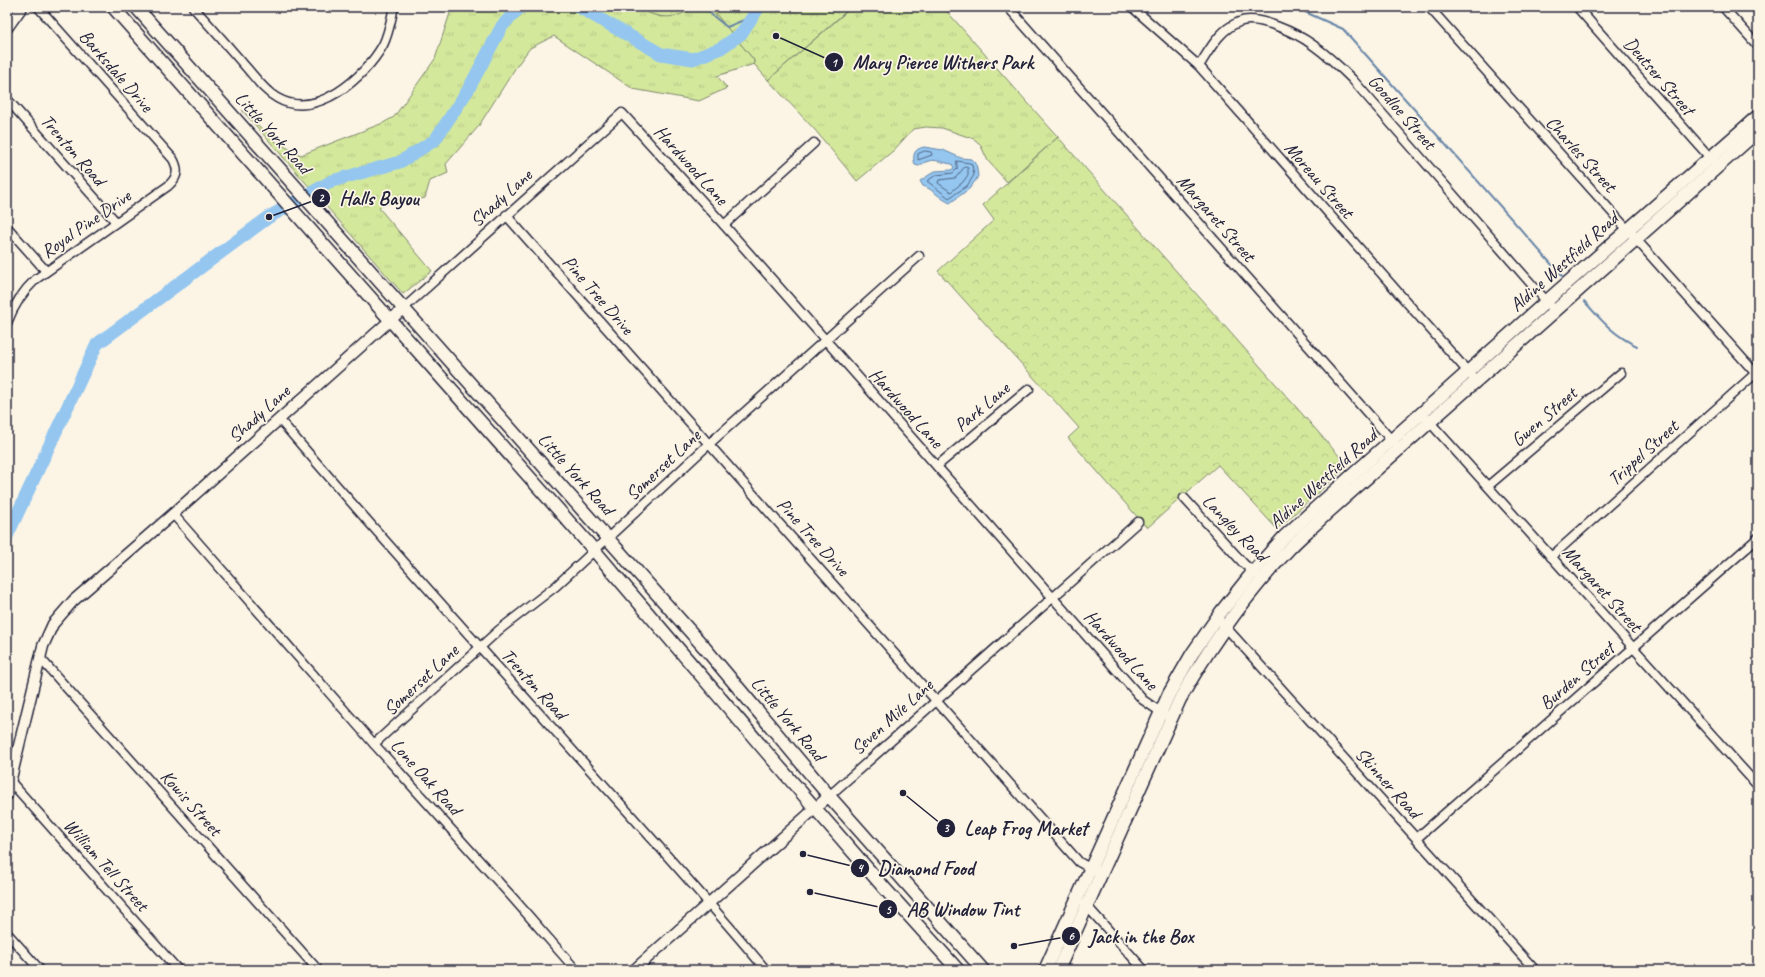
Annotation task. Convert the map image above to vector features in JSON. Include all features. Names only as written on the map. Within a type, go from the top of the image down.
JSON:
[{"type":"main road","name":"Little York Road","points":[[113,7],[594,550],[886,890],[958,970]]},
{"type":"main road","name":"Little York Road","points":[[136,7],[182,57],[704,647],[830,796],[983,970]]},
{"type":"main road","points":[[169,70],[182,57]]},
{"type":"main road","name":"Aldine Westfield Road","points":[[1058,970],[1082,902],[1095,871],[1165,716],[1201,661],[1222,623],[1242,595],[1253,572],[1280,542],[1323,509],[1472,376],[1546,302],[1631,234],[1714,162],[1758,116]]},
{"type":"main road","name":"Aldine Westfield Road","points":[[1714,162],[1758,132]]},
{"type":"main road","name":"Aldine Westfield Road","points":[[1472,376],[1555,311],[1631,234]]},
{"type":"main road","name":"Aldine Westfield Road","points":[[1242,595],[1263,579],[1323,509]]},
{"type":"main road","name":"Aldine Westfield Road","points":[[1044,970],[1082,902]]},
{"type":"street","points":[[7,28],[22,7]]},
{"type":"street","name":"Barksdale Drive","points":[[38,7],[170,156]]},
{"type":"street","points":[[193,7],[268,92],[287,103],[307,104],[320,100],[346,87],[371,62],[383,43],[394,7]]},
{"type":"street","name":"Margaret Street","points":[[1008,7],[1396,445]]},
{"type":"street","name":"Moreau Street","points":[[1132,7],[1199,66],[1472,376]]},
{"type":"street","name":"Charles Street","points":[[1429,7],[1757,375]]},
{"type":"street","name":"Deutser Street","points":[[1577,7],[1714,162]]},
{"type":"street","points":[[1723,7],[1758,46]]},
{"type":"street","name":"Goodloe Street","points":[[1199,66],[1222,33],[1240,21],[1262,22],[1274,25],[1312,44],[1339,66],[1352,79],[1555,311]]},
{"type":"street","name":"Trenton Road","points":[[7,99],[116,222]]},
{"type":"street","name":"Shady Lane","points":[[7,795],[43,646],[53,624],[74,601],[622,113]]},
{"type":"street","name":"Hardwood Lane","points":[[622,113],[724,225],[1143,700],[1165,716]]},
{"type":"street","points":[[724,225],[814,143]]},
{"type":"street","name":"Royal Pine Drive","points":[[7,323],[15,303],[24,290],[46,271],[174,181],[177,175],[177,167],[170,156]]},
{"type":"street","name":"Pine Tree Drive","points":[[506,215],[1079,862],[1095,871]]},
{"type":"street","points":[[7,227],[46,271]]},
{"type":"street","name":"Somerset Lane","points":[[374,744],[480,647],[547,594],[709,444],[919,256]]},
{"type":"street","name":"Gwen Street","points":[[1488,486],[1621,373]]},
{"type":"street","name":"Trippel Street","points":[[1551,557],[1757,375]]},
{"type":"street","name":"Park Lane","points":[[937,466],[1029,389]]},
{"type":"street","name":"Trenton Road","points":[[279,418],[480,647],[710,903],[766,970]]},
{"type":"street","name":"Margaret Street","points":[[1426,418],[1758,786]]},
{"type":"street","name":"Langley Road","points":[[1184,498],[1244,564],[1263,579]]},
{"type":"street","name":"Lone Oak Road","points":[[173,514],[374,744],[576,970]]},
{"type":"street","name":"Seven Mile Lane","points":[[634,970],[1138,522]]},
{"type":"street","name":"Burden Street","points":[[1417,838],[1758,538]]},
{"type":"street","name":"Skinner Road","points":[[1222,623],[1535,970]]},
{"type":"street","name":"Kowis Street","points":[[40,658],[318,970]]},
{"type":"street","name":"William Tell Street","points":[[10,781],[178,970]]},
{"type":"street","points":[[1082,902],[1144,970]]},
{"type":"street","points":[[7,933],[40,970]]},
{"type":"green space","points":[[452,7],[635,7],[661,17],[691,8],[690,7],[710,7],[754,60],[754,64],[717,76],[727,88],[699,101],[633,89],[554,36],[530,48],[516,67],[478,127],[446,164],[448,173],[430,181],[425,198],[408,202],[386,204],[379,208],[432,271],[403,294],[242,110],[276,142],[301,155],[383,123],[394,117],[435,59]]},
{"type":"green space","points":[[635,7],[690,7],[691,9],[677,16],[663,17]]},
{"type":"green space","points":[[710,7],[851,7],[768,80],[754,64],[754,60]]},
{"type":"green space","points":[[852,7],[943,7],[1058,137],[1007,182],[988,161],[980,144],[974,139],[942,128],[926,127],[913,129],[894,150],[857,181],[815,130],[768,80]]},
{"type":"green space","points":[[1058,137],[1348,466],[1277,529],[1218,465],[1147,528],[1068,438],[1079,428],[938,271],[994,220],[983,205]]},
{"type":"water","points":[[924,147],[943,150],[961,158],[971,159],[976,163],[978,176],[976,180],[969,189],[950,203],[923,186],[920,181],[935,171],[951,170],[954,168],[952,164],[935,160],[928,161],[919,166],[915,165],[914,155],[916,151]]},
{"type":"waterway","points":[[7,536],[97,344],[269,217],[332,181],[400,162],[435,140],[468,90],[502,26],[517,10],[522,7]]},
{"type":"waterway","points":[[579,7],[661,54],[693,59],[721,48],[741,34],[759,7]]},
{"type":"waterway","points":[[706,7],[712,15],[727,27],[751,17]]},
{"type":"waterway","points":[[1294,7],[1343,29],[1562,276]]},
{"type":"waterway","points":[[1584,301],[1614,332],[1637,346]]},
{"type":"place","name":"Mary Pierce Withers Park","points":[[776,36]]},
{"type":"place","name":"Halls Bayou","points":[[269,217]]},
{"type":"place","name":"Leap Frog Market","points":[[903,793]]},
{"type":"place","name":"Diamond Food","points":[[803,854]]},
{"type":"place","name":"AB Window Tint","points":[[810,892]]},
{"type":"place","name":"Jack in the Box","points":[[1014,946]]}]
